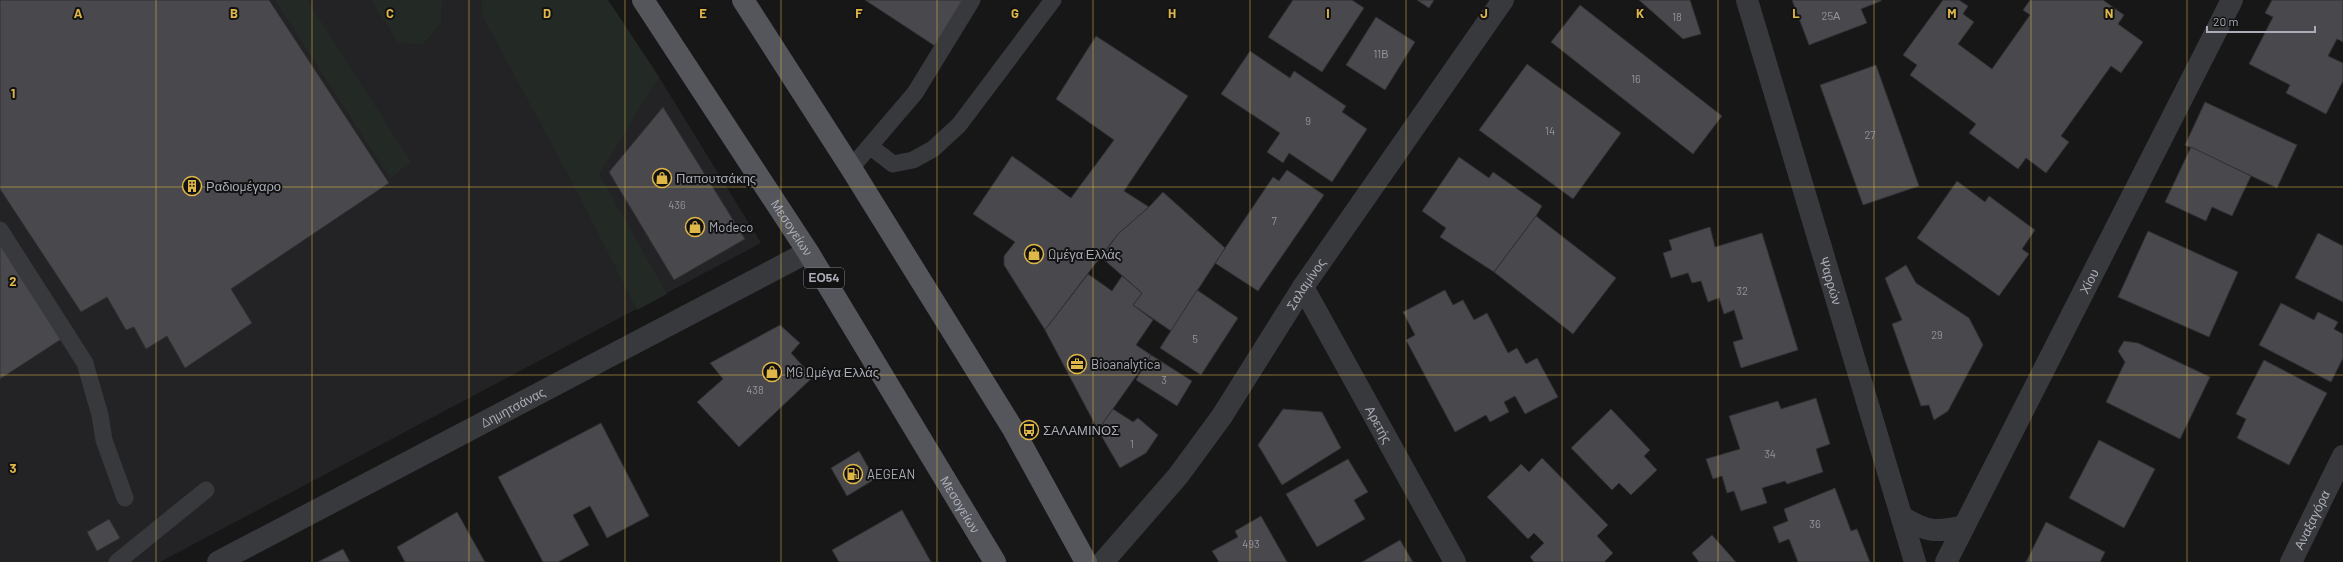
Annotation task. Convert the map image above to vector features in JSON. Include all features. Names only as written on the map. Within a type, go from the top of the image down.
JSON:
[{"type":"main road","name":"Μεσογείων","points":[[643,0],[808,252],[995,562]]},
{"type":"main road","points":[[743,0],[851,168],[1013,429],[1086,562]]},
{"type":"street","name":"Σαλαμίνος","points":[[1103,562],[1178,476],[1222,416],[1303,287],[1503,0]]},
{"type":"street","name":"Ψαρρών","points":[[1747,0],[1915,562]]},
{"type":"street","name":"Χίου","points":[[1946,562],[2232,0]]},
{"type":"street","name":"Δημητσάνας","points":[[218,562],[808,252]]},
{"type":"street","name":"Αρετής","points":[[1303,287],[1455,562]]},
{"type":"street","name":"Αναξαγόρα","points":[[2291,562],[2343,456]]},
{"type":"street","points":[[1902,517],[1931,531],[1945,531],[1964,526]]},
{"type":"lane","points":[[851,168],[871,147],[915,93],[972,0]]},
{"type":"lane","points":[[871,147],[893,164],[912,160],[933,149],[959,125],[1053,0]]},
{"type":"lane","points":[[0,230],[85,363],[100,415],[104,440],[125,498]]},
{"type":"lane","points":[[117,562],[206,490]]},
{"type":"shaded area","points":[[0,0],[608,0],[659,77],[761,243],[160,562],[0,562]]},
{"type":"shaded area","points":[[275,0],[307,0],[411,162],[390,178]]},
{"type":"shaded area","points":[[371,0],[442,0],[441,22],[423,44],[399,43]]},
{"type":"shaded area","points":[[481,0],[608,0],[659,77],[599,174],[667,294],[637,310],[578,193],[483,17]]},
{"type":"building","name":"Ραδιομέγαρο","points":[[0,0],[269,0],[389,183],[231,289],[252,323],[185,368],[167,336],[146,349],[134,327],[126,330],[107,297],[81,312],[0,189]]},
{"type":"building","points":[[865,0],[963,0],[935,46]]},
{"type":"building","points":[[1293,0],[1352,0],[1364,8],[1322,72],[1268,37]]},
{"type":"building","points":[[1417,0],[1434,0],[1429,8]]},
{"type":"building","points":[[1639,0],[1690,0],[1701,34],[1683,39]]},
{"type":"building","points":[[1792,0],[1881,1],[1861,9],[1867,23],[1809,45]]},
{"type":"building","points":[[1943,0],[1959,0],[1968,6],[1963,14],[1974,22],[1958,44],[1992,69],[2030,15],[2023,10],[2030,0],[2103,0],[2124,15],[2118,24],[2143,42],[2121,73],[2111,66],[2061,136],[2069,142],[2046,173],[2026,158],[2018,169],[1969,133],[1976,124],[1910,75],[1917,65],[1903,55]]},
{"type":"building","points":[[2272,0],[2343,0],[2343,42],[2337,39],[2328,56],[2343,63],[2343,81],[2326,114],[2286,93],[2290,85],[2249,64],[2273,17],[2265,13]]},
{"type":"building","points":[[1580,5],[1722,116],[1693,154],[1551,42]]},
{"type":"building","points":[[1376,17],[1415,42],[1385,90],[1346,65]]},
{"type":"building","points":[[1096,36],[1188,96],[1124,191],[1149,207],[1118,234],[1045,330],[1004,265],[1004,256],[1015,242],[973,214],[1012,156],[1071,198],[1114,140],[1056,99]]},
{"type":"building","points":[[1250,51],[1290,78],[1294,71],[1346,106],[1342,112],[1367,129],[1332,182],[1289,153],[1283,163],[1267,152],[1280,133],[1221,94]]},
{"type":"building","points":[[1527,64],[1621,133],[1573,199],[1479,130]]},
{"type":"building","points":[[1876,65],[1919,186],[1863,205],[1820,85]]},
{"type":"building","points":[[2205,102],[2297,145],[2277,188],[2185,145]]},
{"type":"building","points":[[663,107],[745,239],[674,280],[609,172]]},
{"type":"building","points":[[2191,147],[2251,176],[2232,216],[2212,207],[2206,221],[2165,202]]},
{"type":"building","points":[[1459,157],[1489,178],[1493,172],[1542,206],[1494,272],[1440,237],[1446,228],[1422,211]]},
{"type":"building","points":[[1287,170],[1324,195],[1258,291],[1215,263],[1273,177],[1279,181]]},
{"type":"building","points":[[1957,181],[1985,202],[1989,196],[2035,230],[2022,249],[2029,254],[1999,296],[1917,238]]},
{"type":"building","points":[[1163,192],[1225,248],[1171,331],[1133,305],[1142,293],[1101,257],[1118,234],[1149,207]]},
{"type":"building","points":[[1536,216],[1616,278],[1573,334],[1494,272]]},
{"type":"building","points":[[1710,227],[1715,247],[1762,233],[1798,350],[1741,368],[1733,342],[1743,339],[1734,310],[1724,314],[1719,298],[1708,302],[1701,281],[1692,283],[1688,273],[1671,278],[1663,253],[1672,250],[1669,240]]},
{"type":"building","points":[[2148,231],[2238,272],[2209,337],[2118,297]]},
{"type":"building","points":[[2318,233],[2343,246],[2343,302],[2295,278]]},
{"type":"building","points":[[0,235],[66,336],[0,379]]},
{"type":"building","points":[[1906,265],[1916,283],[1969,318],[1983,345],[1948,411],[1934,420],[1929,405],[1921,406],[1892,324],[1902,320],[1885,278]]},
{"type":"building","points":[[1088,274],[1112,291],[1122,276],[1142,293],[1133,305],[1153,320],[1136,345],[1151,355],[1098,430],[1045,330]]},
{"type":"building","points":[[1197,290],[1238,318],[1201,375],[1160,348]]},
{"type":"building","points":[[1445,290],[1453,305],[1463,300],[1474,320],[1487,313],[1508,353],[1517,348],[1526,364],[1537,358],[1558,397],[1525,414],[1515,396],[1504,402],[1509,412],[1490,422],[1486,415],[1455,432],[1406,340],[1415,335],[1403,312]]},
{"type":"building","points":[[2281,303],[2314,320],[2318,312],[2338,322],[2334,329],[2343,334],[2343,358],[2331,382],[2259,345]]},
{"type":"building","points":[[780,325],[800,343],[791,353],[813,377],[739,447],[697,402],[723,379],[710,363]]},
{"type":"building","points":[[2124,341],[2138,343],[2210,377],[2180,439],[2106,402],[2125,362],[2118,351]]},
{"type":"building","points":[[1151,355],[1192,381],[1177,406],[1136,380]]},
{"type":"building","points":[[2264,360],[2327,393],[2289,465],[2237,438],[2246,419],[2236,414]]},
{"type":"building","points":[[1816,398],[1830,444],[1816,449],[1823,472],[1787,484],[1785,481],[1762,488],[1767,503],[1741,511],[1734,491],[1727,493],[1722,476],[1713,479],[1706,459],[1740,449],[1729,416],[1778,401],[1781,409]]},
{"type":"building","points":[[1113,409],[1133,422],[1138,418],[1158,435],[1146,453],[1120,468],[1098,430]]},
{"type":"building","points":[[1283,409],[1322,412],[1341,448],[1282,485],[1258,445]]},
{"type":"building","points":[[1611,409],[1650,450],[1644,456],[1657,470],[1631,495],[1619,483],[1612,490],[1571,448]]},
{"type":"building","points":[[601,423],[649,516],[607,538],[590,506],[573,515],[589,545],[558,562],[543,562],[498,477]]},
{"type":"building","points":[[2099,440],[2155,469],[2124,528],[2069,498]]},
{"type":"building","name":"AEGEAN","points":[[859,451],[875,479],[847,496],[831,468]]},
{"type":"building","points":[[1542,458],[1608,525],[1597,536],[1613,553],[1604,562],[1534,562],[1530,557],[1544,543],[1534,533],[1528,539],[1487,497],[1521,464],[1529,472]]},
{"type":"building","points":[[1348,459],[1368,492],[1354,500],[1365,519],[1317,547],[1286,494]]},
{"type":"building","points":[[1835,488],[1851,531],[1857,529],[1870,562],[1798,562],[1789,539],[1779,543],[1773,527],[1788,521],[1784,509]]},
{"type":"building","points":[[902,510],[931,562],[839,562],[832,550]]},
{"type":"building","points":[[457,512],[485,562],[405,562],[397,547]]},
{"type":"building","points":[[1261,516],[1287,562],[1219,562],[1212,551],[1238,537],[1235,531]]},
{"type":"building","points":[[109,519],[120,538],[97,551],[87,532]]},
{"type":"building","points":[[2046,522],[2105,552],[2100,562],[2026,562]]},
{"type":"building","points":[[1712,535],[1736,562],[1699,562],[1692,553]]},
{"type":"building","points":[[1400,540],[1413,562],[1362,562]]},
{"type":"building","points":[[343,549],[350,562],[318,562]]},
{"type":"place","name":"Παπουτσάκης","points":[[662,178]]},
{"type":"place","name":"Ραδιομέγαρο","points":[[192,186]]},
{"type":"place","name":"Modeco","points":[[695,227]]},
{"type":"place","name":"Ωμέγα Ελλάς","points":[[1034,254]]},
{"type":"place","name":"Bioanalytica","points":[[1077,364]]},
{"type":"place","name":"MG Ωμέγα Ελλάς","points":[[772,372]]},
{"type":"place","name":"ΣΑΛΑΜΙΝΟΣ","points":[[1029,430]]},
{"type":"place","name":"AEGEAN","points":[[853,474]]}]
